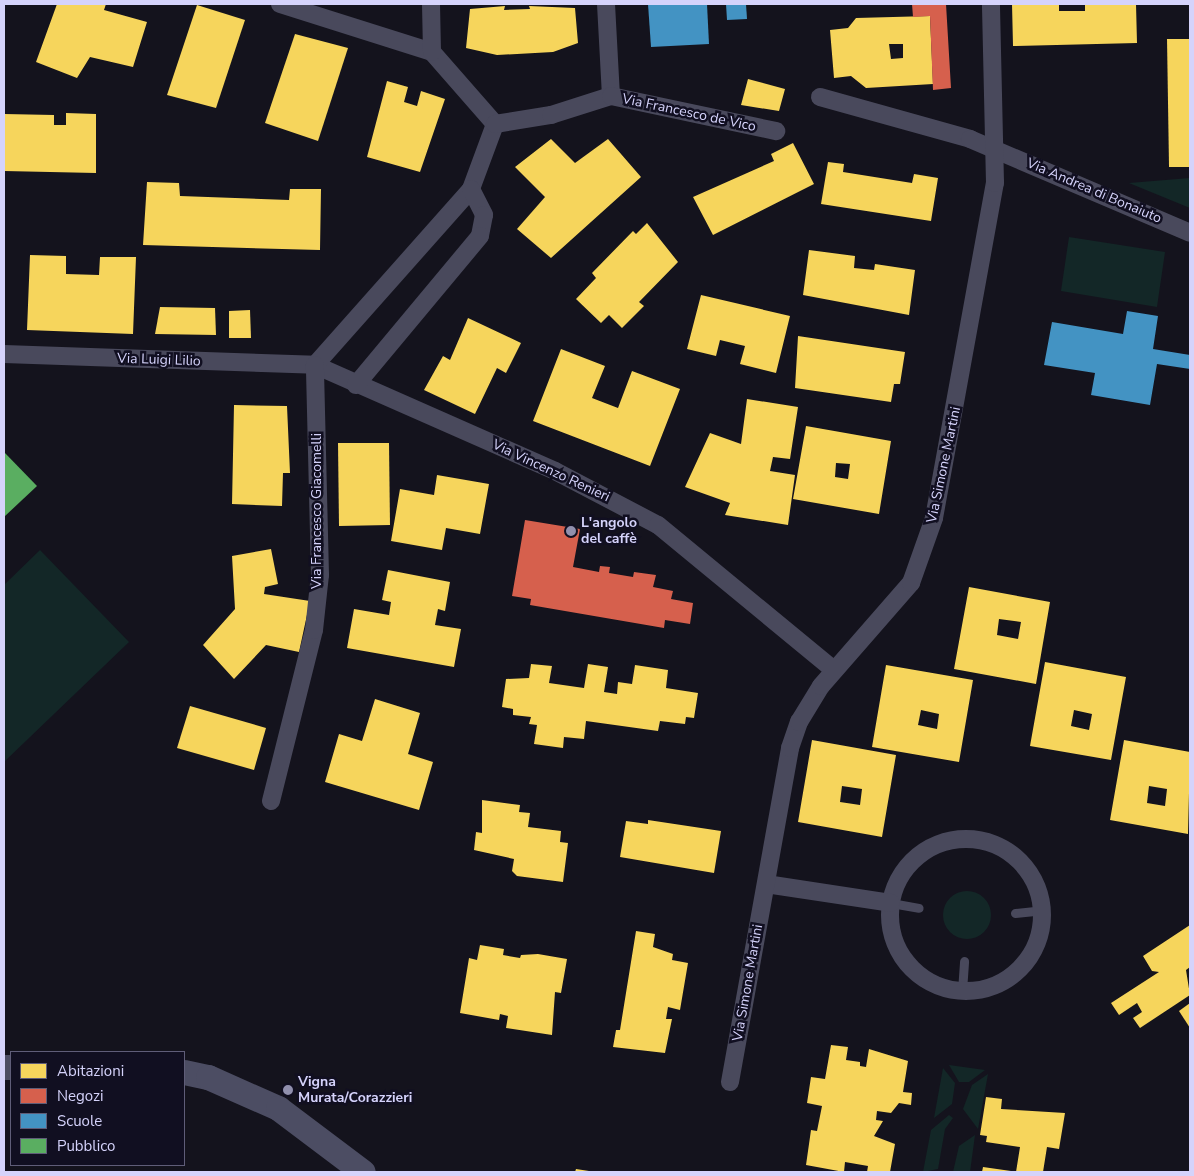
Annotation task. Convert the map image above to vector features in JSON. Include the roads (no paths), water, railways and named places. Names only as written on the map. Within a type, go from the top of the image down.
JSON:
[{"type":"main road","points":[[185,1072],[208,1077],[278,1108],[363,1172]]},
{"type":"street","points":[[280,4],[432,52],[495,124],[471,189],[315,365]]},
{"type":"street","points":[[431,4],[432,52]]},
{"type":"street","points":[[606,4],[611,96]]},
{"type":"street","name":"Via Simone Martini","points":[[730,1082],[790,748],[810,702],[834,670],[893,606],[924,554],[959,390],[998,151],[991,4]]},
{"type":"street","name":"Via Francesco de Vico","points":[[495,124],[551,115],[611,96],[776,132]]},
{"type":"street","points":[[820,97],[998,151]]},
{"type":"street","name":"Via Andrea di Bonaiuto","points":[[998,151],[1190,233]]},
{"type":"street","points":[[356,385],[480,236],[484,215],[471,189]]},
{"type":"street","name":"Via Luigi Lilio","points":[[4,354],[315,365]]},
{"type":"street","name":"Via Vincenzo Renieri","points":[[315,365],[356,385],[555,470],[658,525],[834,670]]},
{"type":"street","name":"Via Francesco Giacomelli","points":[[271,801],[314,630],[320,575],[315,365]]},
{"type":"street","points":[[964,839],[1004,849],[1021,862],[1034,880],[1042,910],[1037,944],[1025,962],[989,987],[962,991],[925,979],[908,965],[890,925],[891,903],[908,865],[936,846],[964,839]]},
{"type":"street","points":[[766,884],[891,903]]},
{"type":"lane","points":[[891,903],[919,908]]},
{"type":"lane","points":[[1015,913],[1042,910]]},
{"type":"lane","points":[[962,991],[964,962]]},
{"type":"place","name":"L'angolo del caffè","points":[[571,531]]},
{"type":"place","name":"Vigna Murata/Corazzieri","points":[[288,1090]]}]
